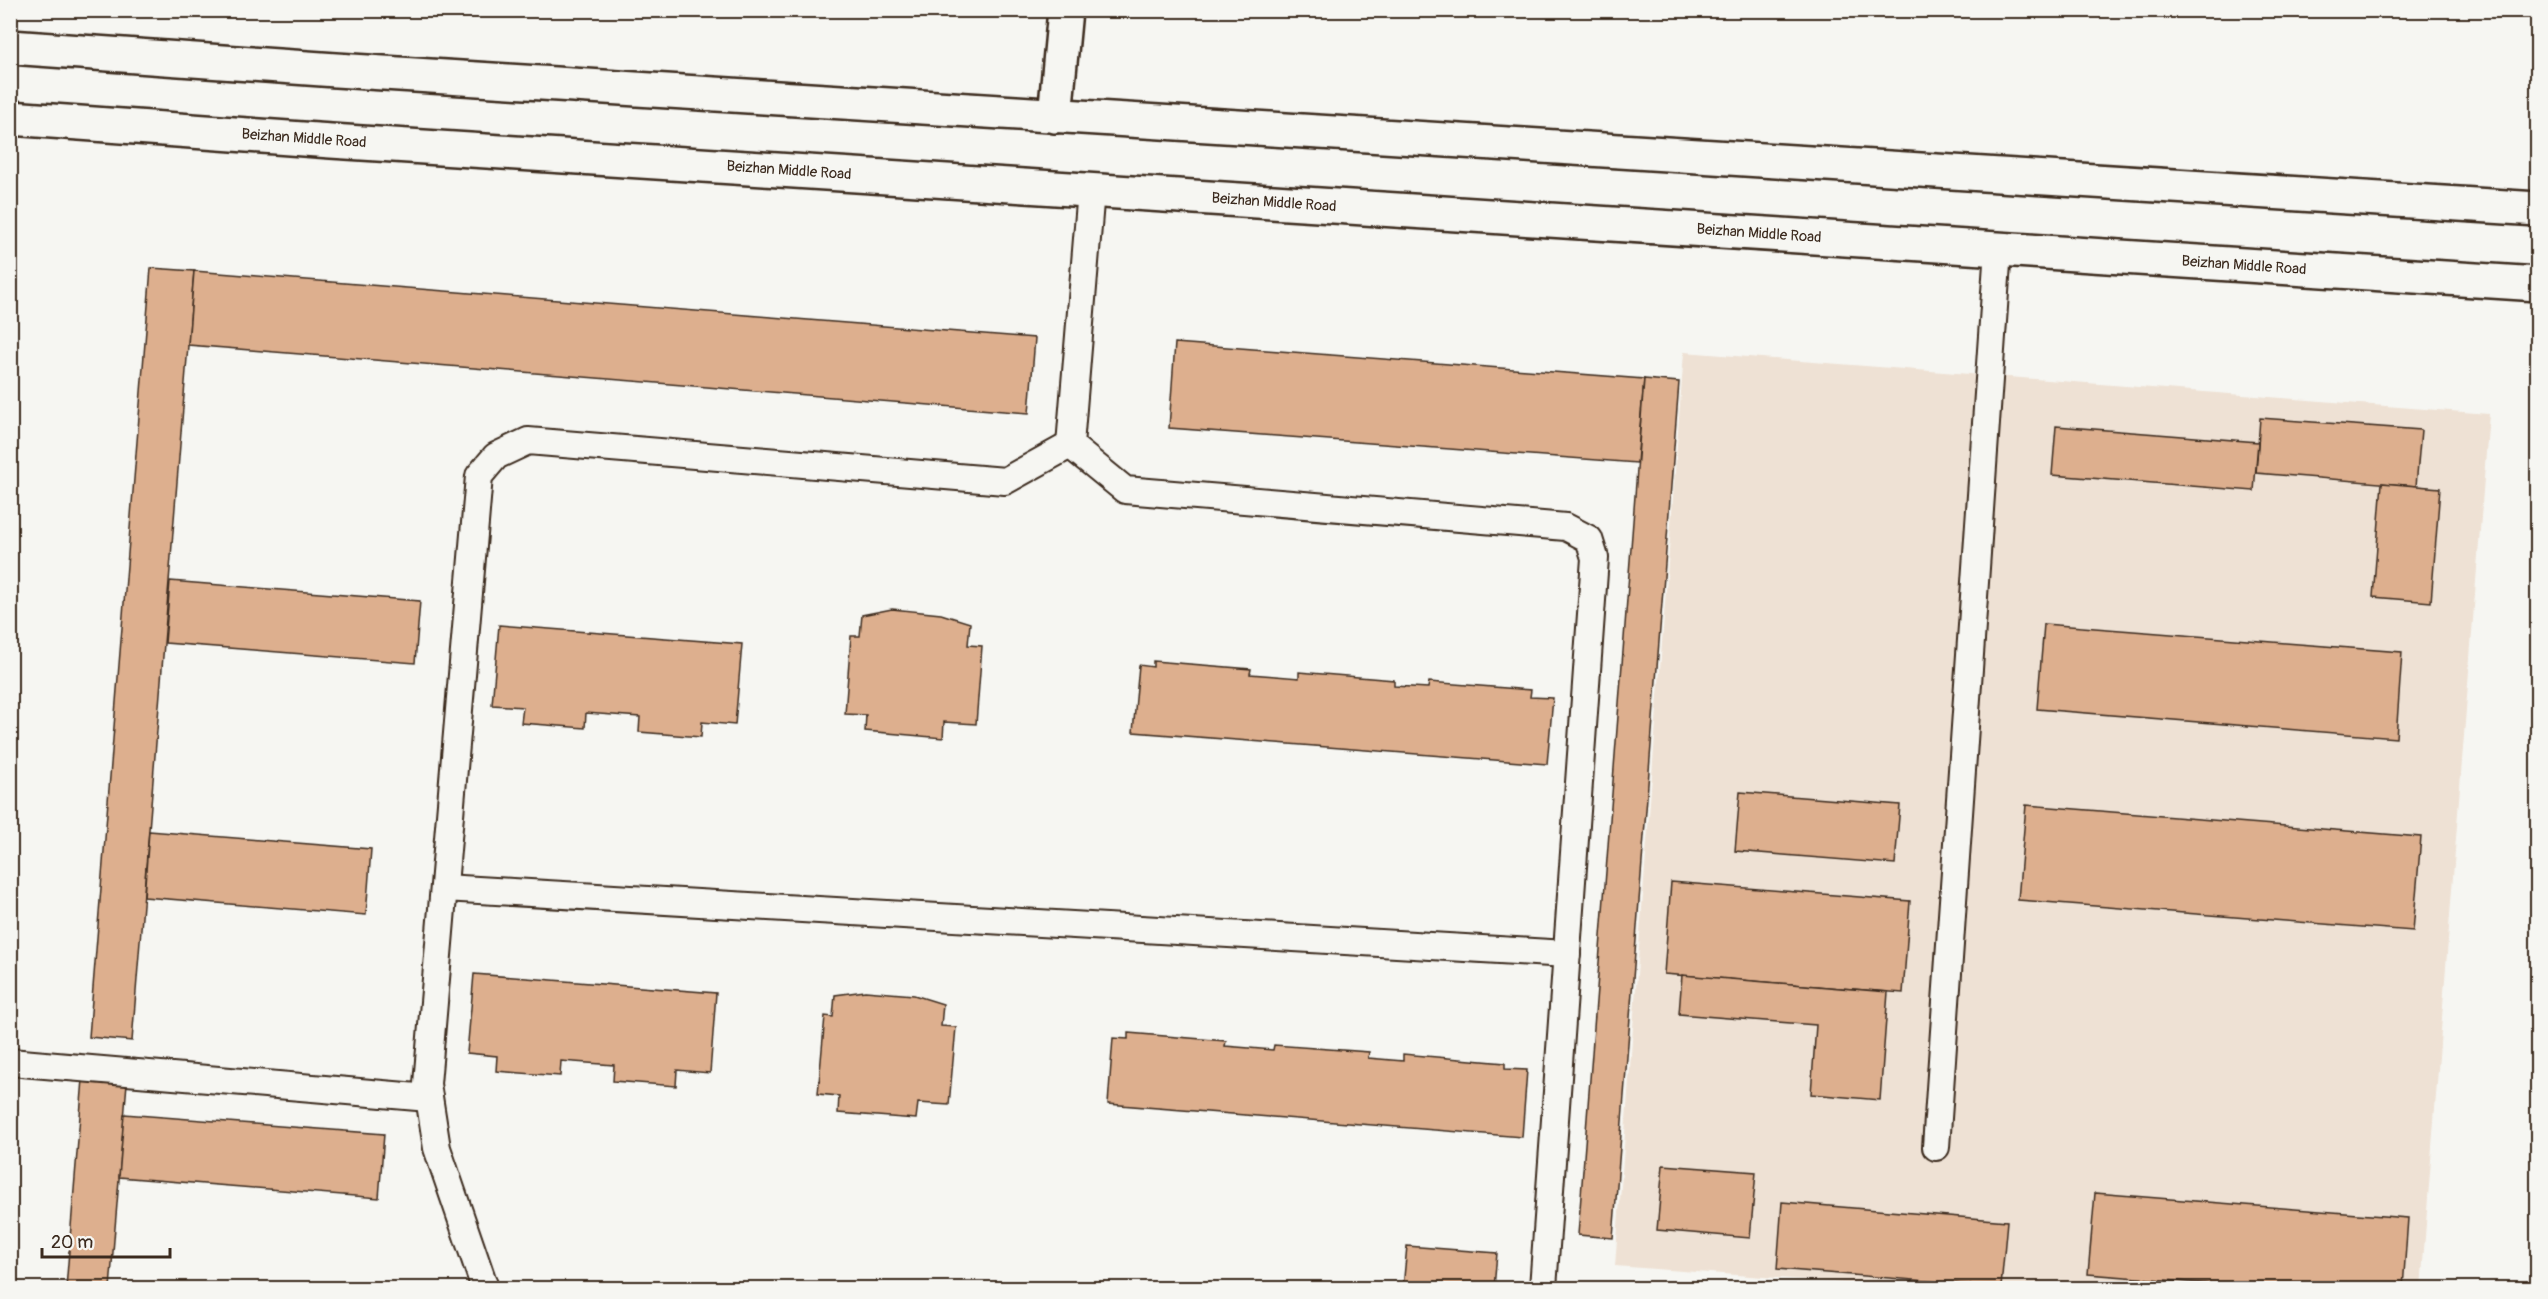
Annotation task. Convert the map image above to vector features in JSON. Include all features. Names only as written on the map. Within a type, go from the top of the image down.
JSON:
[{"type":"main road","points":[[1055,116],[1065,10]]},
{"type":"main road","points":[[10,47],[1055,116],[2538,209]]},
{"type":"main road","name":"Beizhan Middle Road","points":[[10,118],[2538,284]]},
{"type":"lane","points":[[1070,445],[1091,190]]},
{"type":"lane","points":[[1936,1147],[1998,249]]},
{"type":"lane","points":[[486,1288],[437,1148],[427,1083],[479,476],[496,456],[528,441],[1005,481],[1070,445]]},
{"type":"lane","points":[[1070,445],[1125,490],[1566,527],[1589,539],[1595,558],[1543,1288]]},
{"type":"lane","points":[[444,888],[1567,954]]},
{"type":"lane","points":[[10,1062],[429,1098]]},
{"type":"shaded area","points":[[1684,352],[2489,414],[2421,1288],[1912,1288],[1615,1266]]},
{"type":"building","points":[[151,268],[194,271],[132,1041],[89,1037]]},
{"type":"building","points":[[194,271],[1035,338],[1029,413],[188,345]]},
{"type":"building","points":[[1175,343],[1644,379],[1637,463],[1169,428]]},
{"type":"building","points":[[1644,379],[1679,382],[1613,1238],[1578,1235]]},
{"type":"building","points":[[2260,418],[2421,430],[2416,486],[2256,473]]},
{"type":"building","points":[[2056,426],[2258,442],[2254,491],[2052,475]]},
{"type":"building","points":[[2382,483],[2440,488],[2431,602],[2373,597]]},
{"type":"building","points":[[170,581],[420,601],[415,663],[165,643]]},
{"type":"building","points":[[892,609],[941,614],[970,623],[968,645],[982,646],[976,724],[944,722],[943,738],[865,731],[866,715],[845,714],[851,636],[860,636],[862,615]]},
{"type":"building","points":[[2044,624],[2402,652],[2396,738],[2037,709]]},
{"type":"building","points":[[499,625],[742,644],[735,725],[702,722],[701,737],[639,732],[640,717],[586,713],[585,728],[521,723],[523,707],[492,705]]},
{"type":"building","points":[[1153,661],[1251,669],[1250,674],[1299,678],[1299,672],[1394,680],[1394,686],[1428,688],[1429,682],[1531,690],[1530,697],[1553,698],[1547,764],[1133,732],[1139,665],[1153,667]]},
{"type":"building","points":[[1740,792],[1900,805],[1895,864],[1735,851]]},
{"type":"building","points":[[2026,805],[2421,837],[2413,931],[2018,900]]},
{"type":"building","points":[[149,831],[371,849],[366,915],[144,897]]},
{"type":"building","points":[[1671,882],[1910,901],[1903,993],[1664,974]]},
{"type":"building","points":[[474,974],[716,993],[710,1073],[677,1070],[676,1086],[613,1081],[614,1065],[561,1061],[560,1076],[496,1071],[497,1056],[467,1053]]},
{"type":"building","points":[[1682,975],[1888,992],[1880,1100],[1811,1094],[1816,1025],[1679,1014]]},
{"type":"building","points":[[865,991],[914,995],[943,1004],[941,1026],[956,1027],[949,1105],[918,1103],[916,1119],[838,1113],[839,1096],[818,1094],[825,1016],[833,1017],[835,995]]},
{"type":"building","points":[[1128,1033],[1226,1041],[1225,1046],[1273,1050],[1274,1045],[1369,1052],[1368,1058],[1403,1061],[1403,1054],[1505,1063],[1505,1069],[1527,1070],[1522,1137],[1108,1104],[1113,1038],[1128,1039]]},
{"type":"building","points":[[83,1079],[127,1083],[110,1288],[66,1288]]},
{"type":"building","points":[[124,1114],[384,1134],[379,1198],[119,1177]]},
{"type":"building","points":[[1663,1165],[1756,1172],[1750,1238],[1657,1230]]},
{"type":"building","points":[[2095,1193],[2408,1218],[2403,1288],[2265,1288],[2088,1274]]},
{"type":"building","points":[[1782,1202],[2007,1221],[2001,1287],[1777,1269]]},
{"type":"building","points":[[1407,1246],[1497,1253],[1494,1288],[1403,1288]]}]
